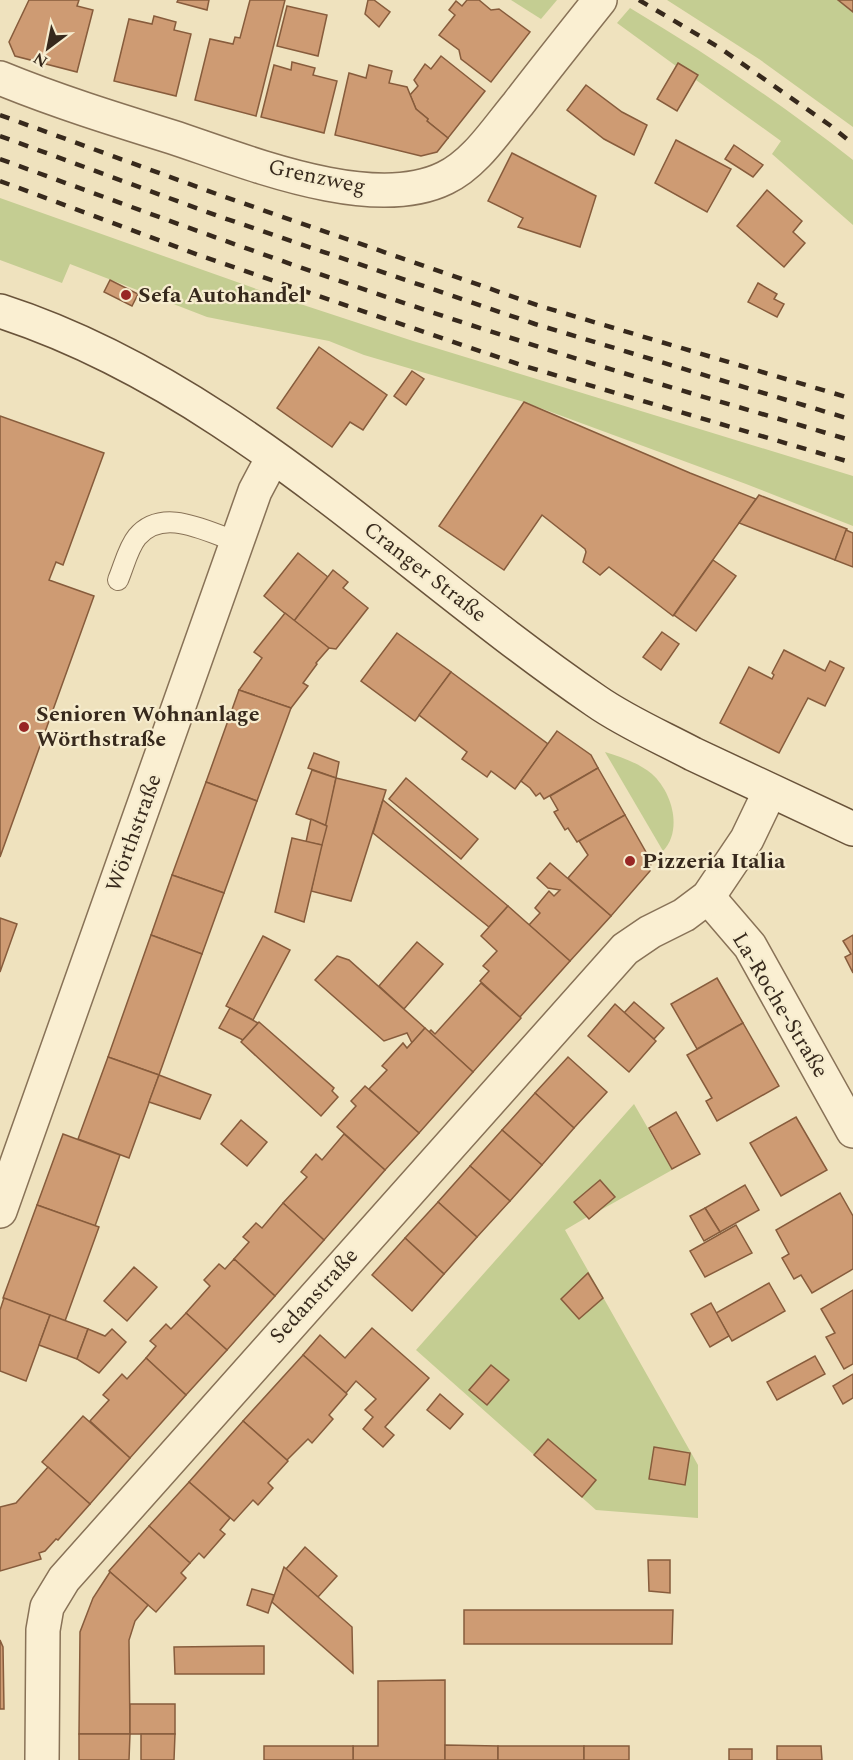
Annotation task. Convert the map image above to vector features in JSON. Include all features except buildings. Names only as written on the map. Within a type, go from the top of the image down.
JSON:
[{"type":"street","name":"Grenzweg","points":[[0,78],[91,111],[289,175],[348,188],[403,189],[424,186],[445,178],[463,167],[501,124],[600,0]]},
{"type":"street","name":"Cranger Straße","points":[[0,311],[80,342],[118,360],[214,417],[340,506],[551,670],[599,704],[648,731],[853,829]]},
{"type":"street","name":"Wörthstraße","points":[[0,1210],[255,492],[273,457]]},
{"type":"street","points":[[708,897],[747,839],[770,791]]},
{"type":"street","name":"La-Roche-Straße","points":[[708,897],[750,946],[853,1131]]},
{"type":"street","name":"Sedanstraße","points":[[42,1760],[42,1630],[47,1606],[64,1579],[625,949],[650,932],[684,915],[708,897]]},
{"type":"lane","points":[[118,580],[137,537],[148,528],[161,522],[177,522],[238,542]]},
{"type":"green space","points":[[511,0],[557,0],[541,19]]},
{"type":"green space","points":[[667,0],[838,0],[853,12],[853,127],[759,59]]},
{"type":"green space","points":[[630,8],[744,80],[853,160],[853,225],[772,154],[781,141],[696,80],[698,75],[678,63],[676,66],[617,23]]},
{"type":"green space","points":[[0,198],[279,297],[413,341],[853,476],[853,526],[524,402],[364,355],[329,341],[207,317],[70,264],[62,283],[0,260]]},
{"type":"green space","points":[[605,752],[647,770],[665,791],[670,801],[674,822],[673,833],[663,851]]},
{"type":"green space","points":[[634,1104],[672,1170],[599,1211],[589,1219],[587,1217],[565,1230],[698,1465],[698,1518],[596,1510],[416,1350]]},
{"type":"railway","points":[[639,0],[720,48],[853,144]]},
{"type":"railway","points":[[0,115],[225,197],[540,306],[853,399]]},
{"type":"railway","points":[[0,136],[218,216],[535,324],[853,420]]},
{"type":"railway","points":[[0,159],[262,254],[460,322],[853,441]]},
{"type":"railway","points":[[0,181],[204,257],[521,365],[853,463]]},
{"type":"place","name":"Sefa Autohandel","points":[[126,295]]},
{"type":"place","name":"Senioren Wohnanlage Wörthstraße","points":[[24,727]]},
{"type":"place","name":"Pizzeria Italia","points":[[630,861]]}]
